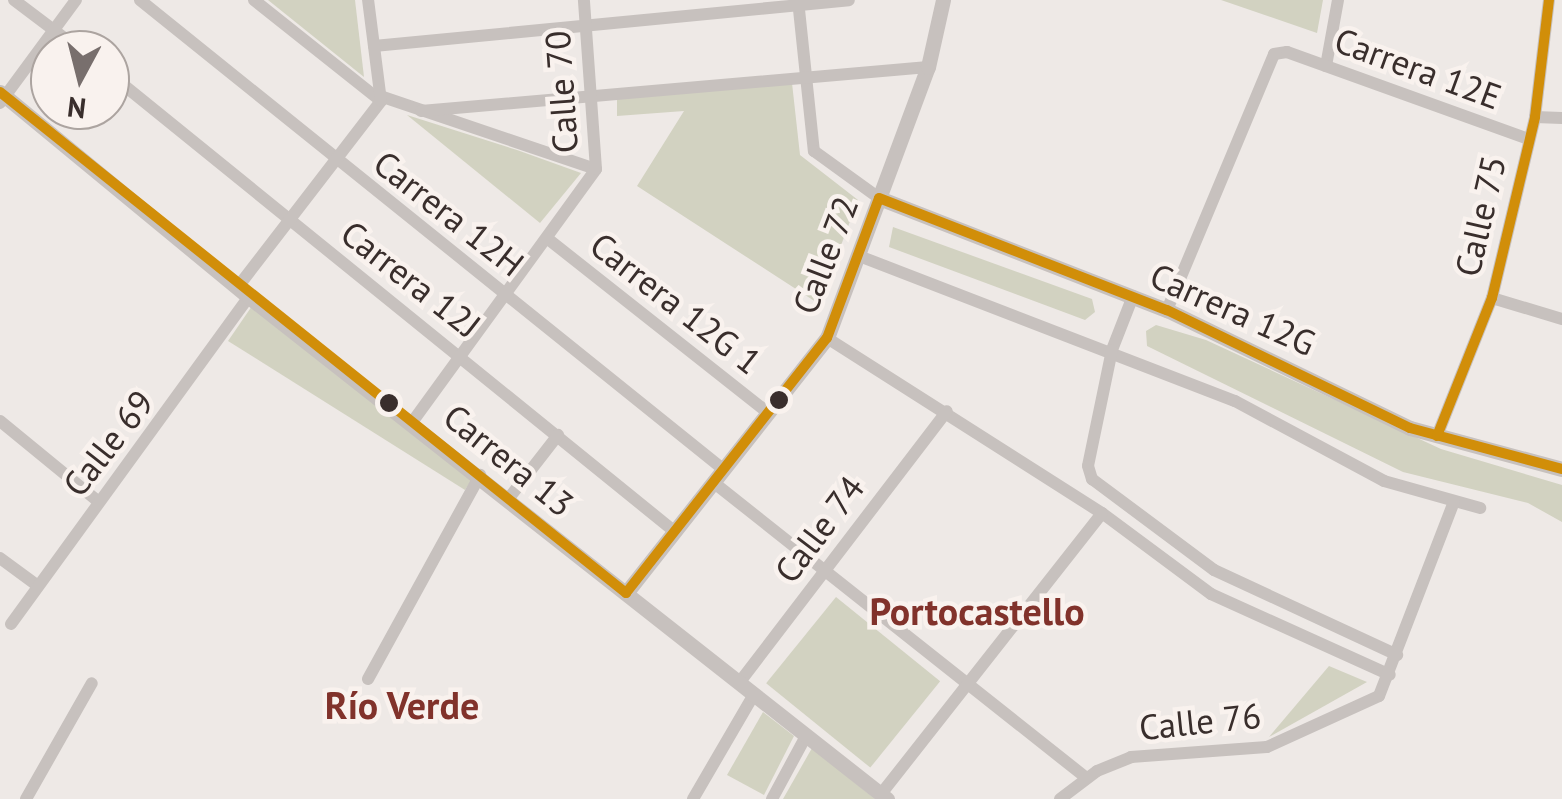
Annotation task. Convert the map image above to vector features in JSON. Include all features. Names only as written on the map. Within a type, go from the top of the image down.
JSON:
[{"type":"street","points":[[14,0],[56,30]]},
{"type":"street","points":[[2,97],[76,0]]},
{"type":"street","name":"Carrera 12H","points":[[140,0],[506,296],[826,570],[1086,778]]},
{"type":"street","points":[[254,0],[381,98],[596,169]]},
{"type":"street","points":[[368,0],[381,98]]},
{"type":"street","name":"Calle 70","points":[[413,420],[596,169],[584,0]]},
{"type":"street","points":[[374,46],[849,0]]},
{"type":"street","name":"Calle 72","points":[[626,593],[826,338],[928,66],[943,0]]},
{"type":"street","points":[[1326,66],[1338,0]]},
{"type":"street","name":"Calle 75","points":[[1438,436],[1492,298],[1534,117],[1545,1]]},
{"type":"street","points":[[799,2],[814,151],[880,198]]},
{"type":"street","name":"Carrera 12E","points":[[1167,310],[1274,54],[1287,52],[1529,139]]},
{"type":"street","points":[[422,111],[928,66]]},
{"type":"street","name":"Carrera 12J","points":[[130,91],[674,531]]},
{"type":"street","name":"Carrera 13","points":[[2,97],[884,797]]},
{"type":"street","name":"Calle 69","points":[[11,624],[99,502],[176,405],[243,292],[381,98]]},
{"type":"street","name":"Carrera 12E","points":[[1534,117],[1562,118]]},
{"type":"street","name":"Carrera 12G","points":[[880,198],[1167,310],[1438,436],[1562,469]]},
{"type":"street","name":"Carrera 12G 1","points":[[548,239],[768,413]]},
{"type":"street","points":[[858,256],[1112,350],[1235,401],[1384,482],[1480,508]]},
{"type":"street","points":[[1132,296],[1112,350],[1088,466],[1092,480],[1229,579],[1397,655]]},
{"type":"street","points":[[1492,298],[1562,319]]},
{"type":"street","points":[[826,338],[947,411],[1102,513],[1211,594],[1390,675]]},
{"type":"street","name":"Calle 74","points":[[739,682],[947,411]]},
{"type":"street","points":[[0,421],[99,502]]},
{"type":"street","points":[[509,498],[558,435]]},
{"type":"street","points":[[368,678],[480,475]]},
{"type":"street","name":"Calle 76","points":[[1060,799],[1086,778],[1131,757],[1248,750],[1291,739],[1371,701],[1390,675],[1454,502]]},
{"type":"street","points":[[884,797],[1102,513]]},
{"type":"street","points":[[0,558],[38,586]]},
{"type":"street","points":[[26,799],[92,683]]},
{"type":"street","points":[[693,799],[754,694]]},
{"type":"street","points":[[772,799],[806,736]]},
{"type":"green space","points":[[268,0],[355,0],[364,77]]},
{"type":"green space","points":[[1221,0],[1323,0],[1317,33]]},
{"type":"green space","points":[[792,83],[800,155],[858,200],[819,304],[637,186],[684,111],[617,116],[617,98]]},
{"type":"green space","points":[[407,115],[517,150],[581,173],[540,223]]},
{"type":"green space","points":[[893,227],[1092,299],[1095,312],[1085,320],[889,247]]},
{"type":"green space","points":[[252,306],[473,478],[465,490],[228,341]]},
{"type":"green space","points":[[1156,325],[1206,340],[1441,449],[1562,485],[1562,522],[1528,503],[1403,472],[1147,346],[1146,331]]},
{"type":"green space","points":[[836,597],[940,681],[870,768],[766,683]]},
{"type":"green space","points":[[1329,666],[1367,682],[1269,737]]},
{"type":"green space","points":[[763,712],[794,736],[764,795],[727,775]]},
{"type":"green space","points":[[812,748],[875,799],[783,799]]},
{"type":"transit line","points":[[1437,436],[1492,298],[1535,117],[1549,0]]},
{"type":"transit line","points":[[0,92],[626,593],[827,338],[879,198],[1167,310],[1410,428],[1562,469]]},
{"type":"district","name":"Portocastello","points":[[977,611]]},
{"type":"district","name":"Río Verde","points":[[402,705]]}]
